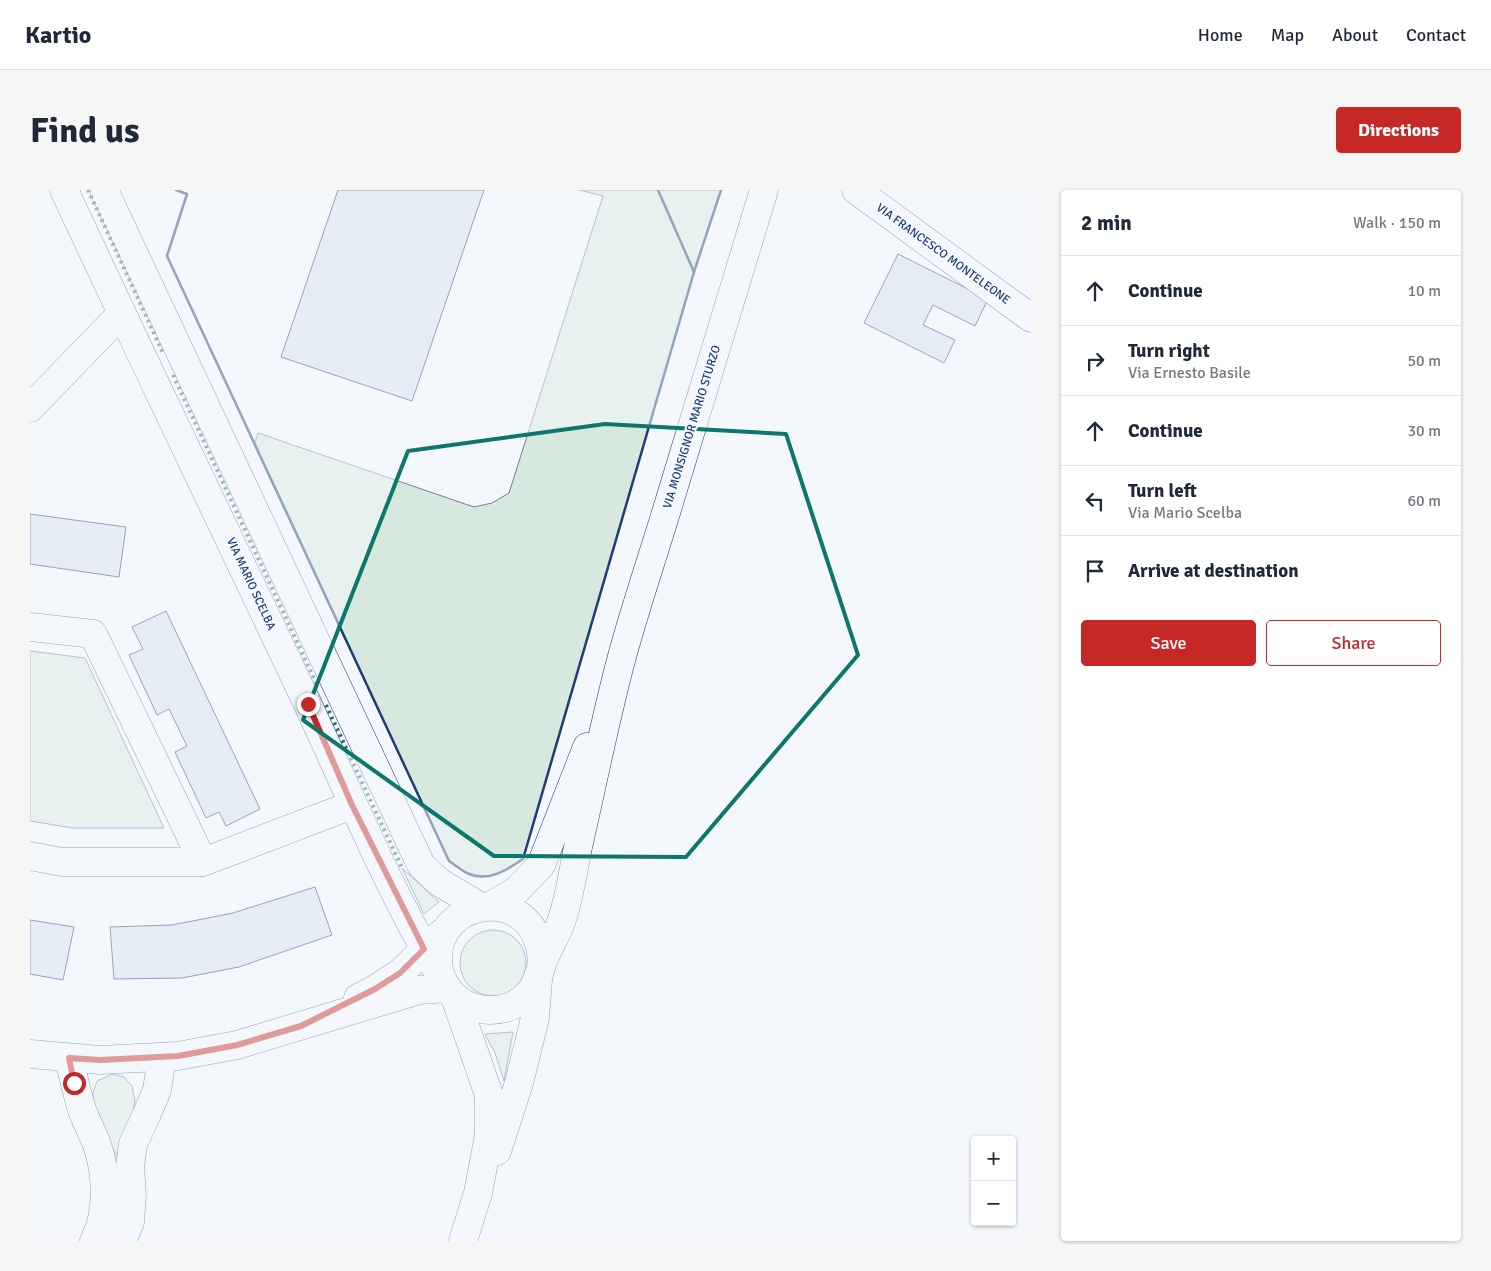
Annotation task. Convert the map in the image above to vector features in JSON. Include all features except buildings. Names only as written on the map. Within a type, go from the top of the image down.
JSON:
[{"type":"main road","name":"VIA MARIO SCELBA","points":[[64,190],[121,314],[308,704],[352,805],[424,949],[448,987]]},
{"type":"main road","points":[[104,190],[421,865],[439,882],[486,907],[505,909],[518,914],[530,924],[537,936],[542,950],[535,1018],[498,1148],[478,1193]]},
{"type":"main road","name":"VIA MONSIGNOR MARIO STURZO","points":[[620,664],[764,190]]},
{"type":"main road","name":"VIA FRANCESCO MONTELEONE","points":[[856,190],[1031,318]]},
{"type":"main road","points":[[30,408],[121,314]]},
{"type":"main road","points":[[30,627],[93,634],[203,862]]},
{"type":"main road","points":[[301,1026],[375,989],[400,973],[448,929],[457,918],[468,911],[486,907],[516,890],[541,865],[620,664]]},
{"type":"main road","points":[[30,1054],[100,1060],[178,1056],[237,1045],[419,990],[448,987],[469,1006],[485,1010],[501,1010],[517,1004],[530,994],[561,923],[620,664]]},
{"type":"main road","points":[[30,856],[62,862],[203,862],[352,805]]},
{"type":"main road","points":[[448,929],[440,944],[438,960],[489,1095],[489,1136],[478,1193],[463,1241]]},
{"type":"main road","points":[[122,1241],[130,1222],[132,1195],[130,1167],[133,1144],[156,1090],[162,1057]]},
{"type":"main road","points":[[69,1058],[74,1083],[96,1144],[104,1177],[104,1206],[98,1233],[94,1241]]},
{"type":"highlighted area","points":[[605,424],[786,434],[858,655],[686,857],[494,856],[303,720],[408,451]]},
{"type":"shaded area","points":[[579,190],[721,190],[694,272],[523,859],[498,874],[476,875],[464,871],[449,861],[254,445],[258,433],[474,507],[492,503],[509,493],[603,196]]},
{"type":"shaded area","points":[[30,651],[85,658],[164,828],[73,828],[30,821]]},
{"type":"shaded area","points":[[402,868],[439,902],[424,914]]},
{"type":"shaded area","points":[[493,930],[506,933],[516,940],[523,950],[526,963],[523,976],[516,986],[506,993],[493,996],[480,993],[470,986],[463,976],[460,963],[463,950],[470,940],[480,933]]},
{"type":"shaded area","points":[[513,1032],[504,1081],[495,1053],[485,1034]]},
{"type":"shaded area","points":[[112,1074],[124,1077],[132,1086],[135,1100],[133,1114],[127,1131],[120,1140],[117,1157],[94,1110],[93,1093],[97,1081]]},
{"type":"hedge","points":[[88,190],[164,355]]},
{"type":"hedge","points":[[173,375],[317,685]]},
{"type":"hedge","points":[[326,705],[402,868]]},
{"type":"wall","points":[[176,190],[187,194],[167,256],[449,861],[469,874],[484,877],[498,874],[523,859],[694,272],[721,190]]},
{"type":"wall","points":[[658,190],[694,272]]},
{"type":"route","points":[[74,1083],[69,1058],[100,1060],[178,1056],[237,1045],[301,1026],[375,989],[400,973],[424,949],[352,805],[308,704]]}]
